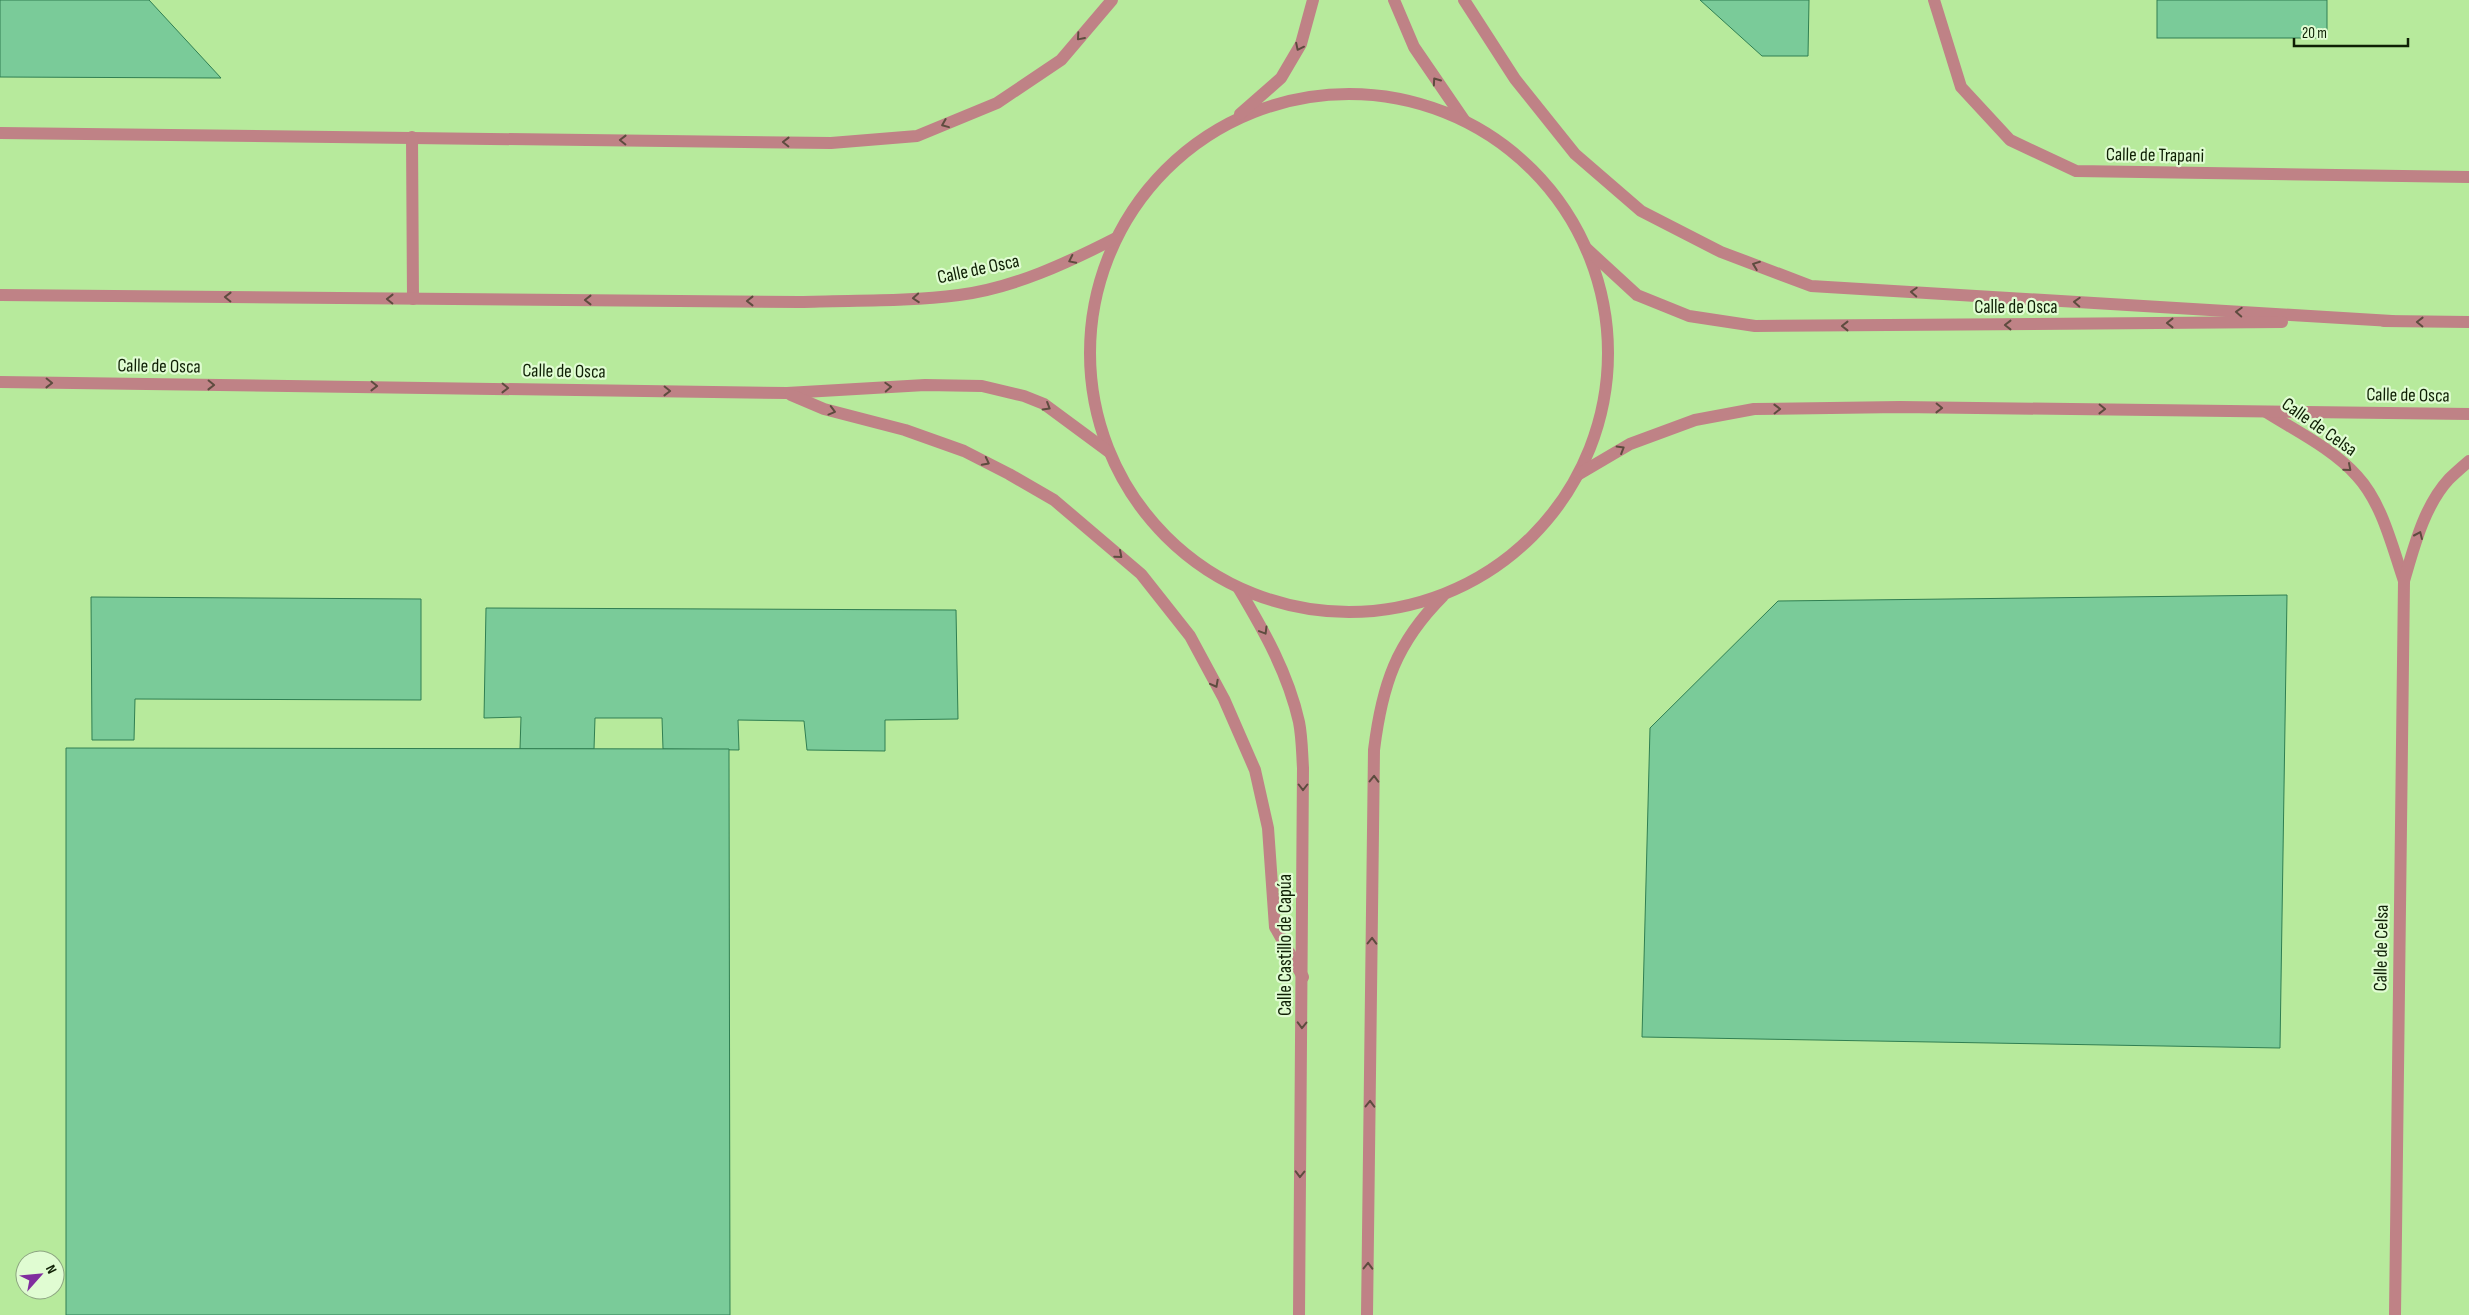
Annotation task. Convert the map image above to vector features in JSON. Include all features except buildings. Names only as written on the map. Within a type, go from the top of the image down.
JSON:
[{"type":"street","points":[[0,132],[831,143],[917,136],[997,103],[1061,60],[1112,0]]},
{"type":"street","points":[[1235,119],[1291,100],[1350,93],[1408,100],[1464,120],[1520,159],[1556,197],[1586,248],[1603,304],[1609,362],[1600,419],[1579,474],[1544,526],[1498,567],[1443,596],[1375,612],[1305,610],[1239,589],[1185,555],[1141,508],[1109,452],[1096,410],[1090,366],[1091,323],[1100,279],[1116,238],[1146,190],[1180,156],[1235,119],[1281,78],[1301,44],[1312,0]]},
{"type":"street","points":[[1394,0],[1414,47],[1464,120]]},
{"type":"street","points":[[1464,0],[1515,79],[1575,154],[1641,211],[1721,252],[1811,286],[2392,321]]},
{"type":"street","name":"Calle de Trapani","points":[[1934,0],[1961,87],[2010,140],[2076,171],[2469,177]]},
{"type":"street","points":[[412,137],[414,299]]},
{"type":"street","name":"Calle de Osca","points":[[0,295],[799,302],[904,299],[960,295],[1017,281],[1067,262],[1116,238]]},
{"type":"street","name":"Calle de Osca","points":[[1586,248],[1637,295],[1689,316],[1755,326],[2469,322]]},
{"type":"street","name":"Calle de Osca","points":[[0,382],[787,393],[925,385],[982,386],[1004,390],[1044,404],[1109,452]]},
{"type":"street","points":[[787,393],[824,408],[906,430],[964,451],[1002,470],[1054,500],[1141,574],[1190,636],[1224,700],[1256,770],[1268,828],[1275,927],[1303,977]]},
{"type":"street","name":"Calle de Osca","points":[[1579,474],[1630,444],[1685,423],[1754,410],[1900,407],[2469,414]]},
{"type":"street","name":"Calle de Celsa","points":[[2264,411],[2333,455],[2357,476],[2372,498],[2385,526],[2404,581]]},
{"type":"street","name":"Calle de Celsa","points":[[2395,1315],[2404,581],[2415,543],[2432,506],[2448,480],[2469,462]]},
{"type":"street","name":"Calle Castillo de Capúa","points":[[1239,589],[1270,641],[1288,685],[1299,723],[1303,768],[1303,977],[1299,1315]]},
{"type":"street","points":[[1367,1315],[1374,750],[1379,712],[1390,675],[1404,644],[1422,616],[1443,596]]},
{"type":"shaded area","points":[[0,0],[2469,0],[2469,1315],[0,1315]]}]
